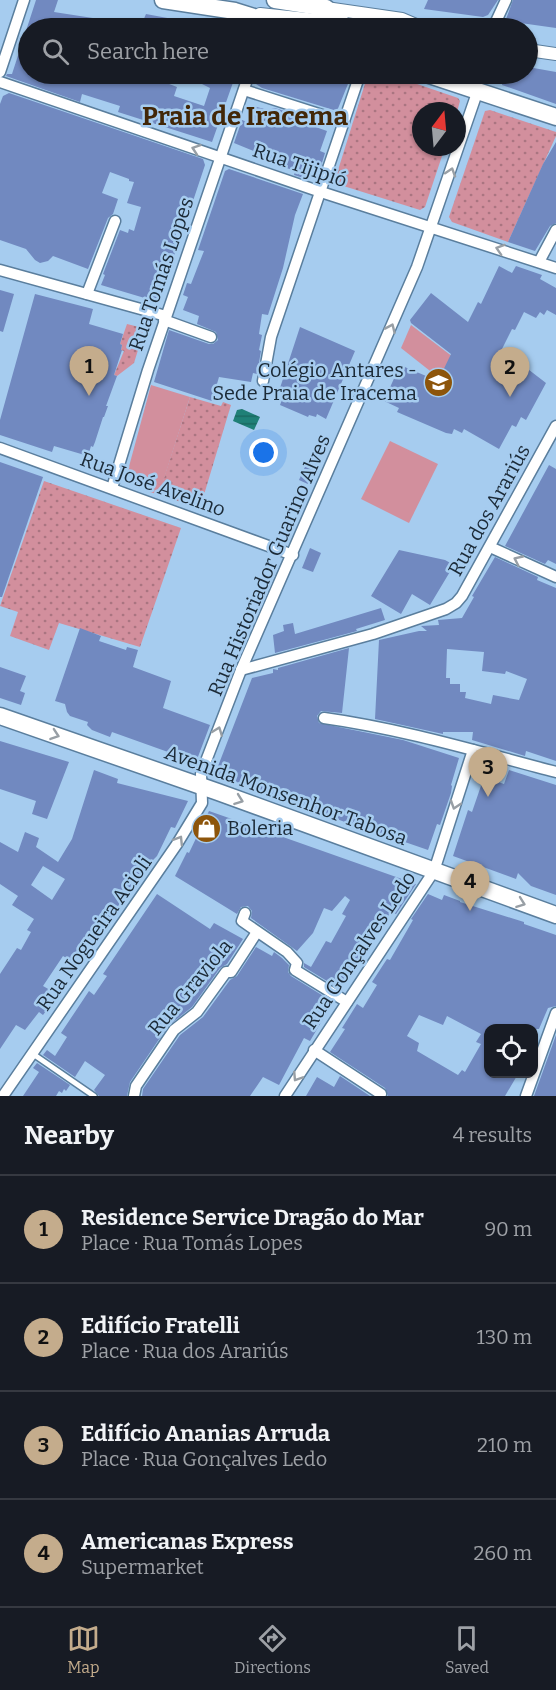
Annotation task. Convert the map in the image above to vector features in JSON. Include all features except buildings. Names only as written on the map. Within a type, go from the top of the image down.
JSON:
[{"type":"main road","points":[[163,0],[235,11],[251,18]]},
{"type":"main road","points":[[275,0],[326,8],[336,18]]},
{"type":"main road","points":[[469,84],[477,90],[556,117]]},
{"type":"main road","name":"Avenida Monsenhor Tabosa","points":[[0,716],[202,786],[556,915]]},
{"type":"street","points":[[0,72],[24,0]]},
{"type":"street","points":[[498,18],[506,0]]},
{"type":"street","points":[[326,8],[395,18]]},
{"type":"street","points":[[235,11],[283,18]]},
{"type":"street","points":[[538,51],[556,54]]},
{"type":"street","name":"Rua Tijipió","points":[[0,82],[321,192],[556,268]]},
{"type":"street","name":"Rua Tomás Lopes","points":[[112,488],[165,318],[246,84]]},
{"type":"street","points":[[263,381],[271,337],[357,84]]},
{"type":"street","points":[[244,90],[344,122]]},
{"type":"street","name":"Rua Historiador Guarino Alves","points":[[202,786],[201,774],[241,670],[417,267],[477,90]]},
{"type":"street","points":[[87,294],[115,221]]},
{"type":"street","points":[[539,262],[556,230]]},
{"type":"street","points":[[0,270],[165,318],[211,338]]},
{"type":"street","name":"Rua dos Arariús","points":[[241,670],[373,634],[448,608],[459,600],[556,426]]},
{"type":"street","name":"Rua José Avelino","points":[[0,448],[293,555]]},
{"type":"street","points":[[490,547],[556,577]]},
{"type":"street","points":[[324,718],[473,750],[556,772]]},
{"type":"street","name":"Rua Gonçalves Ledo","points":[[285,1096],[434,871],[473,750]]},
{"type":"street","name":"Rua Nogueira Acioli","points":[[3,1096],[177,844],[202,803],[202,786]]},
{"type":"street","points":[[245,913],[242,921],[287,952],[297,963],[295,970],[347,1002]]},
{"type":"street","name":"Rua Graviola","points":[[134,1096],[136,1086],[174,1030],[197,1012],[226,972],[231,972],[257,932]]},
{"type":"street","points":[[526,1096],[556,1012]]},
{"type":"street","points":[[314,1050],[381,1094]]},
{"type":"lane","points":[[33,1054],[94,1096]]},
{"type":"shaded area","points":[[365,84],[417,84],[458,98],[460,101],[412,102],[412,156],[442,156],[425,207],[420,210],[334,183]]},
{"type":"shaded area","points":[[490,110],[556,132],[508,242],[452,222],[449,217],[485,111]]},
{"type":"shaded area","points":[[127,324],[139,327],[143,330],[143,334],[134,363],[117,376],[114,375],[124,351],[121,350],[122,345],[120,344]]},
{"type":"shaded area","points":[[411,325],[453,357],[439,378],[401,348]]},
{"type":"shaded area","points":[[151,385],[190,397],[162,485],[127,474]]},
{"type":"shaded area","points":[[190,397],[221,406],[223,402],[231,405],[200,508],[150,492],[153,482],[162,484]]},
{"type":"shaded area","points":[[242,409],[260,417],[254,430],[233,421],[237,410]]},
{"type":"shaded area","points":[[390,441],[438,464],[409,523],[361,499]]},
{"type":"shaded area","points":[[44,481],[181,528],[140,647],[59,623],[49,650],[10,636],[18,612],[0,606]]},
{"type":"place","name":"Colégio Antares - Sede Praia de Iracema","points":[[438,382]]},
{"type":"place","name":"Residence Service Dragão do Mar","points":[[89,396]]},
{"type":"place","name":"Edifício Fratelli","points":[[510,397]]},
{"type":"place","name":"Edifício Ananias Arruda","points":[[488,797]]},
{"type":"place","name":"Boleria","points":[[206,828]]},
{"type":"place","name":"Americanas Express","points":[[470,911]]},
{"type":"district","name":"Praia de Iracema","points":[[245,116]]}]
